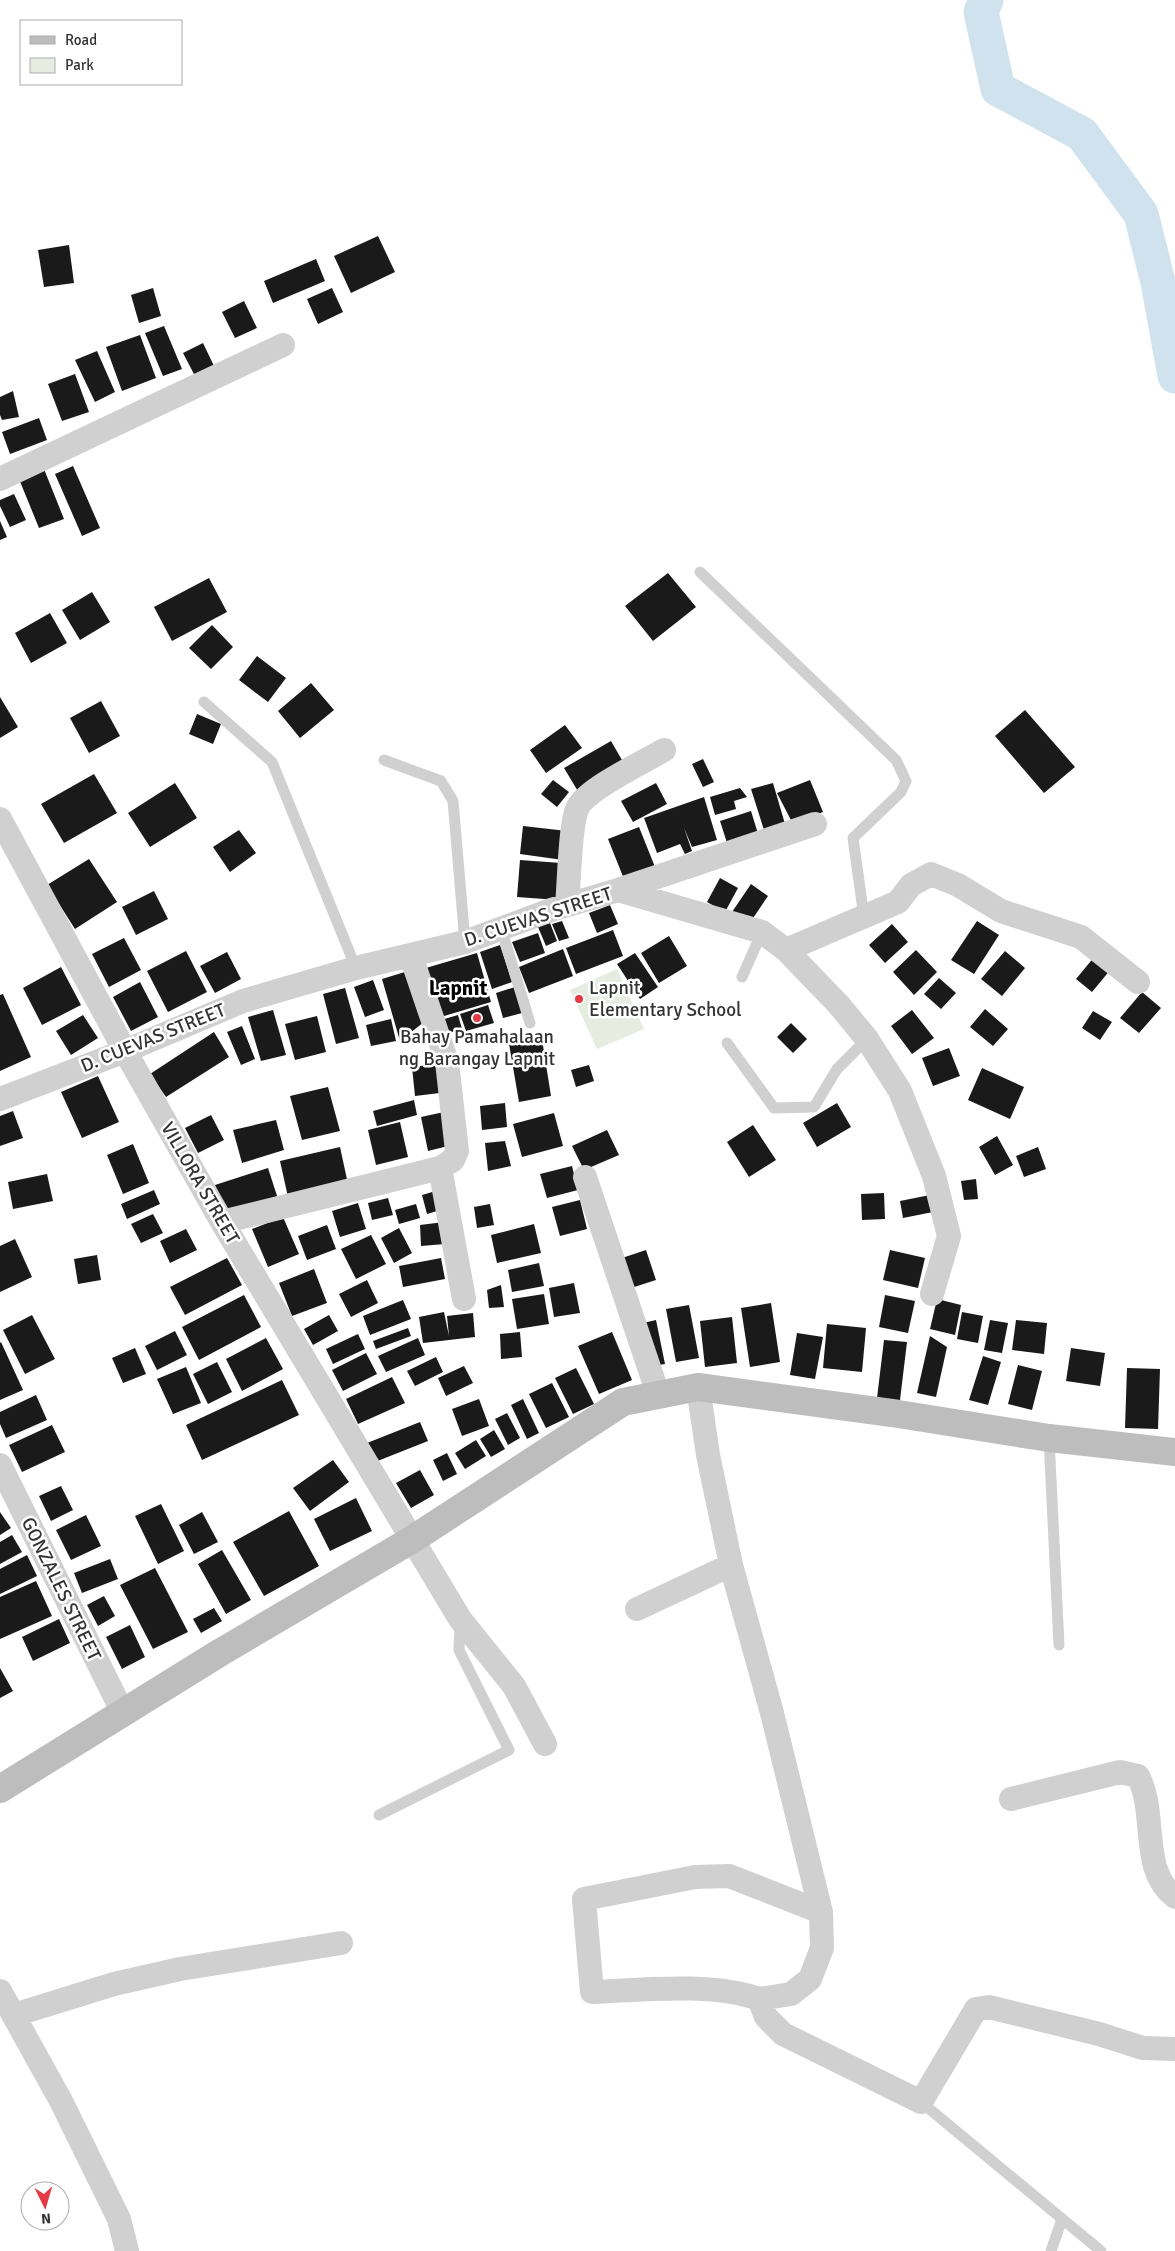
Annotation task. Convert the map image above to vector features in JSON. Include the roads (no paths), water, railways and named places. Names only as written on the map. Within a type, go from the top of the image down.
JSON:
[{"type":"street","points":[[0,479],[283,345]]},
{"type":"street","points":[[567,905],[573,832],[578,807],[592,792],[664,750]]},
{"type":"street","name":"VILLORA STREET","points":[[0,819],[125,1051],[222,1222],[460,1619],[514,1686],[545,1744]]},
{"type":"street","points":[[618,890],[814,824]]},
{"type":"street","points":[[786,950],[898,902],[911,886],[931,874],[958,885],[1001,911],[1081,937],[1138,982]]},
{"type":"street","name":"D. CUEVAS STREET","points":[[0,1100],[125,1051],[244,1001],[356,968],[465,942],[567,905],[618,890],[762,932],[786,950],[839,1005],[867,1039],[900,1091],[934,1176],[949,1236],[932,1294]]},
{"type":"street","points":[[222,1222],[440,1168],[453,1160],[457,1151],[447,1062],[411,956]]},
{"type":"street","points":[[440,1168],[464,1299]]},
{"type":"street","points":[[585,1177],[658,1394]]},
{"type":"street","points":[[698,1387],[708,1455],[731,1565],[772,1713],[821,1912],[822,1948],[810,1979],[791,1994],[759,1999],[748,1994],[676,1987],[592,1992],[584,1899],[695,1877],[729,1876],[821,1912]]},
{"type":"street","points":[[0,1789],[413,1539],[623,1402],[698,1387],[874,1410],[1049,1438],[1175,1452]]},
{"type":"street","name":"GONZALES STREET","points":[[0,1464],[123,1713]]},
{"type":"street","points":[[637,1609],[731,1565]]},
{"type":"street","points":[[1011,1799],[1120,1772],[1138,1776],[1146,1791],[1155,1872],[1166,1890],[1175,1897]]},
{"type":"street","points":[[14,2015],[114,1984],[180,1969],[264,1957],[341,1943]]},
{"type":"street","points":[[0,1991],[61,2101],[119,2219],[127,2251]]},
{"type":"street","points":[[759,1999],[766,2017],[783,2034],[921,2102],[976,2009],[989,2007],[1099,2034],[1143,2048],[1175,2049]]},
{"type":"lane","points":[[700,572],[896,760],[906,781],[901,792],[853,838],[864,917]]},
{"type":"lane","points":[[204,702],[272,762],[356,968]]},
{"type":"lane","points":[[384,760],[441,781],[453,801],[465,942]]},
{"type":"lane","points":[[501,928],[530,1023]]},
{"type":"lane","points":[[742,978],[762,932]]},
{"type":"lane","points":[[727,1043],[774,1108],[814,1107],[837,1070],[867,1039]]},
{"type":"lane","points":[[1049,1438],[1059,1645]]},
{"type":"lane","points":[[379,1815],[509,1750],[459,1650],[460,1619]]},
{"type":"lane","points":[[921,2102],[1101,2251]]},
{"type":"lane","points":[[1051,2251],[1062,2219]]},
{"type":"waterway","points":[[986,0],[981,12],[998,89],[1082,134],[1141,214],[1158,282],[1175,376]]},
{"type":"place","name":"Lapnit Elementary School","points":[[579,999]]},
{"type":"place","name":"Bahay Pamahalaan ng Barangay Lapnit","points":[[477,1018]]},
{"type":"district","name":"Lapnit","points":[[458,988]]}]
